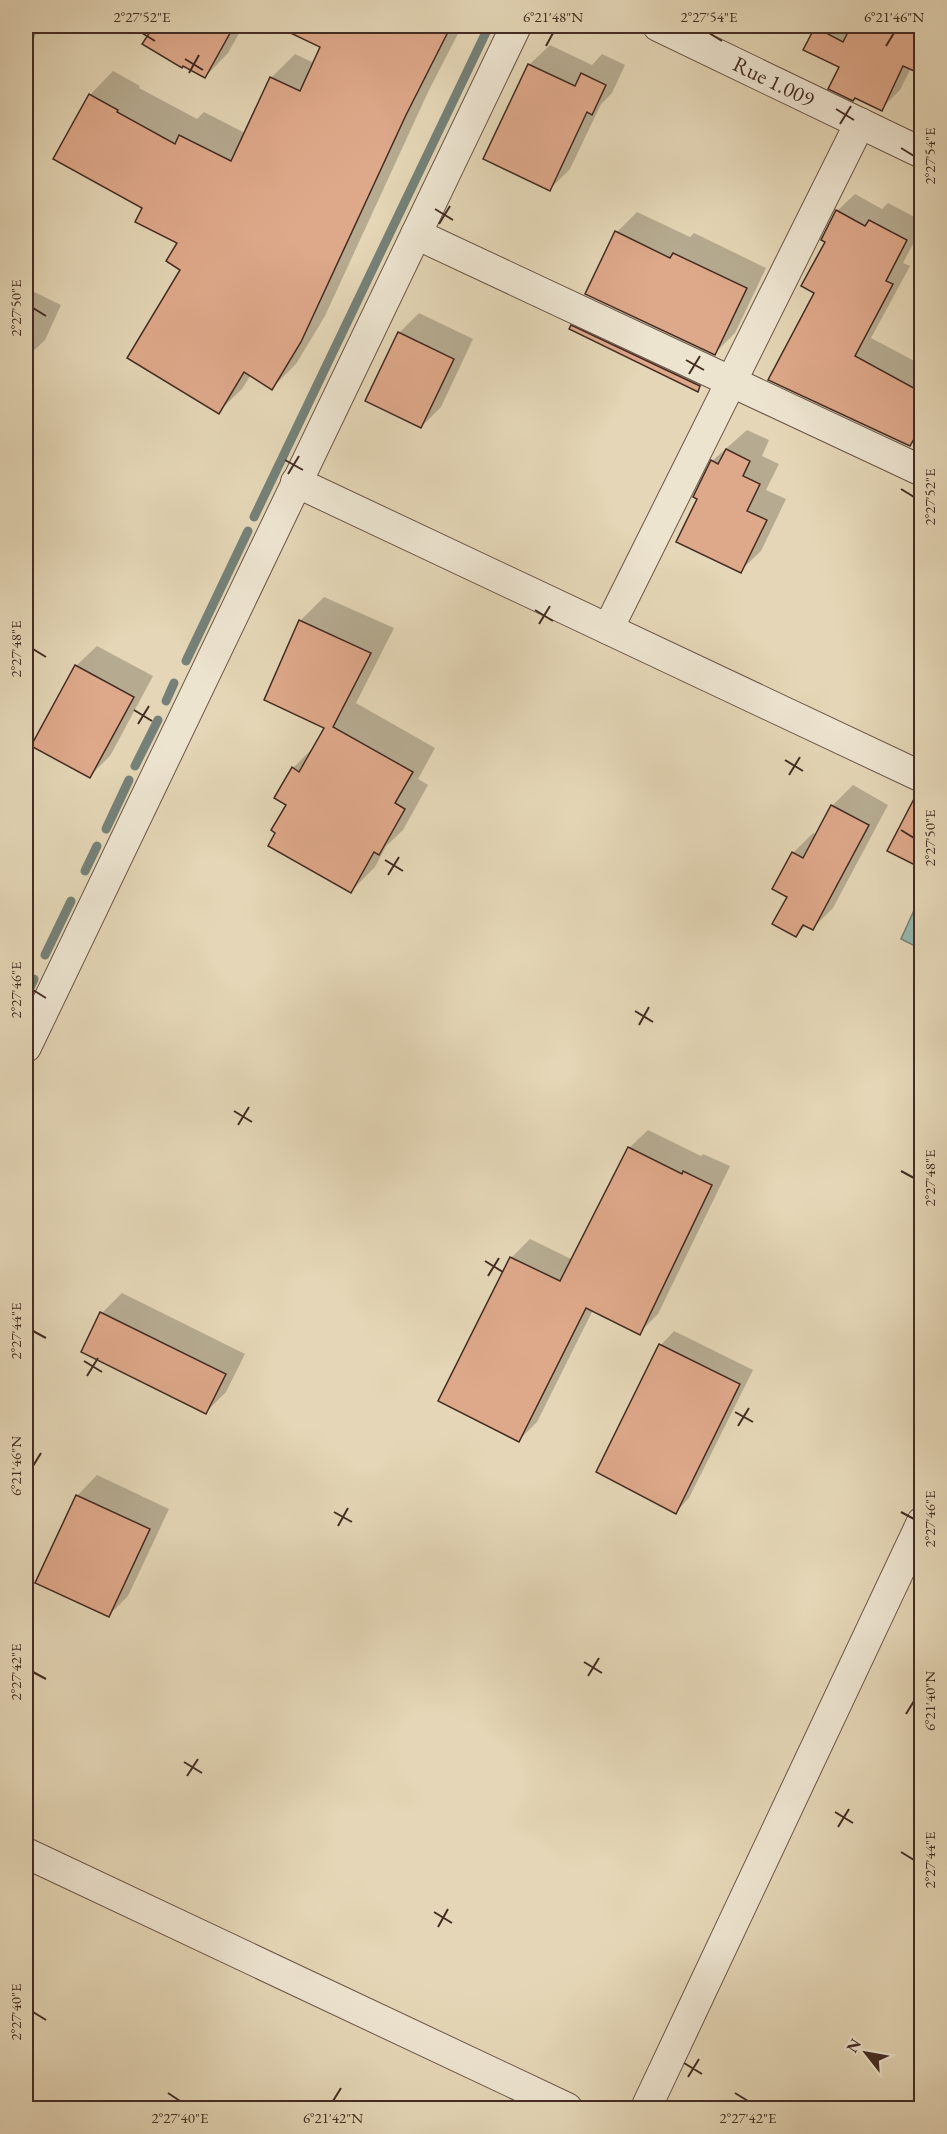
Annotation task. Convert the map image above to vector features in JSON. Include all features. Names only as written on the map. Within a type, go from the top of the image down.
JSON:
[{"type":"street","points":[[26,1047],[516,26]]},
{"type":"street","name":"Rue 1.009","points":[[658,26],[921,153]]},
{"type":"street","points":[[608,629],[860,123]]},
{"type":"street","points":[[416,234],[921,471]]},
{"type":"street","points":[[296,482],[921,777]]},
{"type":"street","points":[[646,2109],[921,1522]]},
{"type":"street","points":[[27,1856],[567,2109]]},
{"type":"water","points":[[921,895],[922,949],[901,939]]},
{"type":"building","points":[[154,26],[234,26],[205,78],[183,66],[182,68],[142,44]]},
{"type":"building","points":[[276,26],[451,26],[406,115],[301,342],[272,390],[244,372],[219,414],[127,358],[180,270],[166,261],[177,243],[135,222],[142,208],[53,159],[89,94],[175,144],[179,135],[231,161],[270,77],[300,91],[320,47]]},
{"type":"building","points":[[851,26],[921,26],[921,74],[903,66],[882,111],[855,98],[853,101],[828,89],[839,67],[803,50],[815,27],[843,42]]},
{"type":"building","points":[[528,64],[575,86],[581,73],[606,85],[592,115],[587,112],[550,191],[483,159]]},
{"type":"building","points":[[836,210],[865,226],[869,220],[907,240],[886,281],[893,284],[855,356],[921,392],[921,426],[910,446],[768,380],[814,293],[801,286],[825,242],[821,240]]},
{"type":"building","points":[[615,231],[670,258],[673,253],[747,288],[715,355],[585,294]]},
{"type":"building","points":[[571,325],[700,386],[698,392],[569,329]]},
{"type":"building","points":[[398,332],[454,359],[421,428],[365,401]]},
{"type":"building","points":[[726,449],[750,461],[743,476],[760,484],[747,511],[767,520],[741,573],[676,542],[697,499],[693,497],[711,460],[718,464]]},
{"type":"building","points":[[299,620],[371,653],[333,727],[413,772],[395,803],[405,809],[379,855],[374,852],[351,893],[268,846],[275,833],[271,830],[286,805],[274,798],[292,767],[299,772],[324,728],[264,700]]},
{"type":"building","points":[[75,665],[134,697],[90,778],[31,746]]},
{"type":"building","points":[[917,793],[921,794],[921,868],[887,851]]},
{"type":"building","points":[[831,805],[869,825],[813,930],[803,925],[796,937],[772,924],[787,897],[772,889],[792,852],[803,858]]},
{"type":"building","points":[[628,1147],[682,1174],[683,1171],[712,1185],[640,1335],[586,1308],[519,1442],[438,1401],[510,1257],[560,1281]]},
{"type":"building","points":[[100,1312],[226,1374],[206,1414],[81,1352]]},
{"type":"building","points":[[659,1344],[740,1384],[676,1514],[596,1472]]},
{"type":"building","points":[[76,1495],[150,1529],[109,1617],[35,1583]]},
{"type":"waterway","points":[[254,517],[489,26]]},
{"type":"waterway","points":[[186,661],[248,531]]},
{"type":"waterway","points":[[166,701],[174,683]]},
{"type":"waterway","points":[[135,766],[158,720]]},
{"type":"waterway","points":[[106,829],[129,780]]},
{"type":"waterway","points":[[85,871],[97,846]]},
{"type":"waterway","points":[[45,955],[71,901]]},
{"type":"waterway","points":[[26,996],[34,979]]}]
